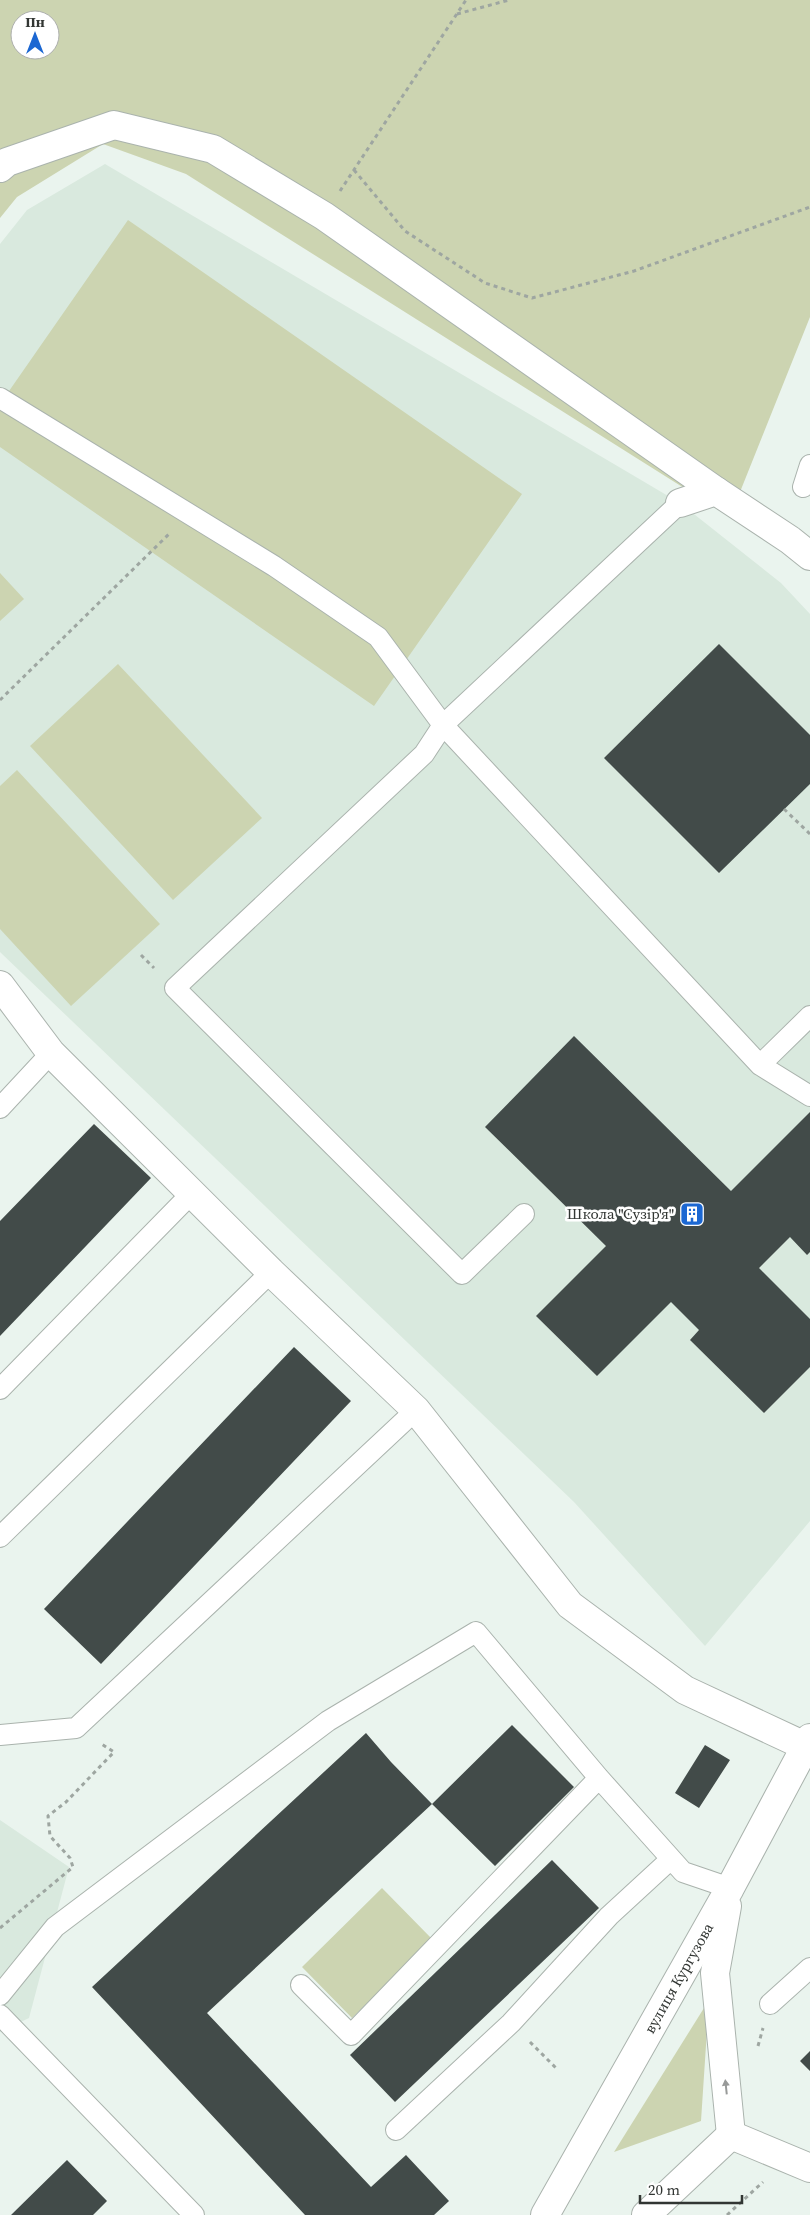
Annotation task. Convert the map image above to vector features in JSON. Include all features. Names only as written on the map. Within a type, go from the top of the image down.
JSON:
[{"type":"street","points":[[0,168],[7,162],[114,125],[213,149],[325,217],[716,491],[790,540],[810,556]]},
{"type":"street","points":[[680,503],[716,491]]},
{"type":"street","points":[[0,985],[51,1053],[271,1272],[416,1410],[570,1605],[685,1690],[807,1742]]},
{"type":"street","name":"вулиця Кургузова","points":[[545,2215],[730,1888],[807,1742]]},
{"type":"street","points":[[730,1888],[715,1973],[731,2135]]},
{"type":"street","points":[[731,2135],[810,2168]]},
{"type":"street","points":[[646,2215],[731,2135]]},
{"type":"lane","points":[[0,398],[274,566],[378,637],[443,725],[760,1065],[810,1096]]},
{"type":"lane","points":[[803,487],[810,465]]},
{"type":"lane","points":[[524,1214],[462,1274],[175,988],[424,754],[443,725],[680,503]]},
{"type":"lane","points":[[760,1065],[810,1016]]},
{"type":"lane","points":[[0,1108],[51,1053]]},
{"type":"lane","points":[[0,1389],[192,1193]]},
{"type":"lane","points":[[0,1537],[271,1272]]},
{"type":"lane","points":[[0,1735],[76,1728],[416,1410]]},
{"type":"lane","points":[[0,1994],[55,1927],[328,1721],[476,1632],[599,1778],[683,1872],[730,1888]]},
{"type":"lane","points":[[301,1985],[351,2035],[599,1778]]},
{"type":"lane","points":[[396,2130],[512,2023],[609,1916],[671,1858]]},
{"type":"lane","points":[[770,2004],[810,1968]]},
{"type":"lane","points":[[0,2015],[194,2215]]},
{"type":"path","points":[[325,217],[466,0]]},
{"type":"path","points":[[457,14],[510,0]]},
{"type":"path","points":[[354,170],[406,232],[485,283],[532,298],[634,271],[810,207]]},
{"type":"path","points":[[0,700],[190,514]]},
{"type":"path","points":[[784,809],[810,834]]},
{"type":"path","points":[[0,1928],[73,1867],[70,1858],[50,1836],[48,1816],[66,1802],[114,1752],[76,1728]]},
{"type":"path","points":[[512,2023],[556,2068]]},
{"type":"path","points":[[727,2215],[768,2177]]},
{"type":"shaded area","points":[[105,164],[680,503],[781,583],[810,614],[810,1521],[705,1646],[574,1502],[0,952],[0,244],[27,210]]},
{"type":"shaded area","points":[[0,1820],[69,1867],[29,2018],[0,2032]]},
{"type":"green space","points":[[0,0],[810,0],[810,317],[730,517],[186,174],[103,144],[17,197],[0,218]]},
{"type":"green space","points":[[128,220],[522,494],[374,706],[0,447],[0,404]]},
{"type":"green space","points":[[0,573],[24,599],[0,621]]},
{"type":"green space","points":[[118,664],[262,818],[173,900],[30,746]]},
{"type":"green space","points":[[17,770],[160,924],[71,1006],[0,929],[0,786]]},
{"type":"green space","points":[[382,1888],[432,1939],[352,2018],[302,1967]]},
{"type":"green space","points":[[709,2000],[701,2121],[614,2152]]},
{"type":"building","points":[[719,644],[810,735],[810,784],[719,873],[604,758]]},
{"type":"building","name":"Школа \"Сузір'я\"","points":[[574,1036],[731,1191],[810,1112],[810,1252],[807,1255],[790,1237],[759,1268],[810,1319],[810,1367],[764,1413],[690,1340],[699,1330],[671,1302],[597,1376],[536,1316],[606,1246],[485,1127]]},
{"type":"building","points":[[94,1124],[151,1178],[0,1336],[0,1221]]},
{"type":"building","points":[[294,1347],[351,1401],[101,1664],[44,1609]]},
{"type":"building","points":[[512,1725],[574,1787],[495,1866],[432,1804]]},
{"type":"building","points":[[366,1733],[432,1804],[207,2013],[371,2187],[406,2155],[449,2201],[434,2215],[305,2215],[92,1987]]},
{"type":"building","points":[[705,1745],[730,1760],[699,1808],[675,1793]]},
{"type":"building","points":[[552,1860],[599,1908],[395,2102],[350,2055]]},
{"type":"building","points":[[810,2051],[810,2071],[800,2061]]},
{"type":"building","points":[[67,2160],[107,2201],[93,2215],[11,2215]]},
{"type":"place","name":"Школа \"Сузір'я\"","points":[[692,1214]]}]
